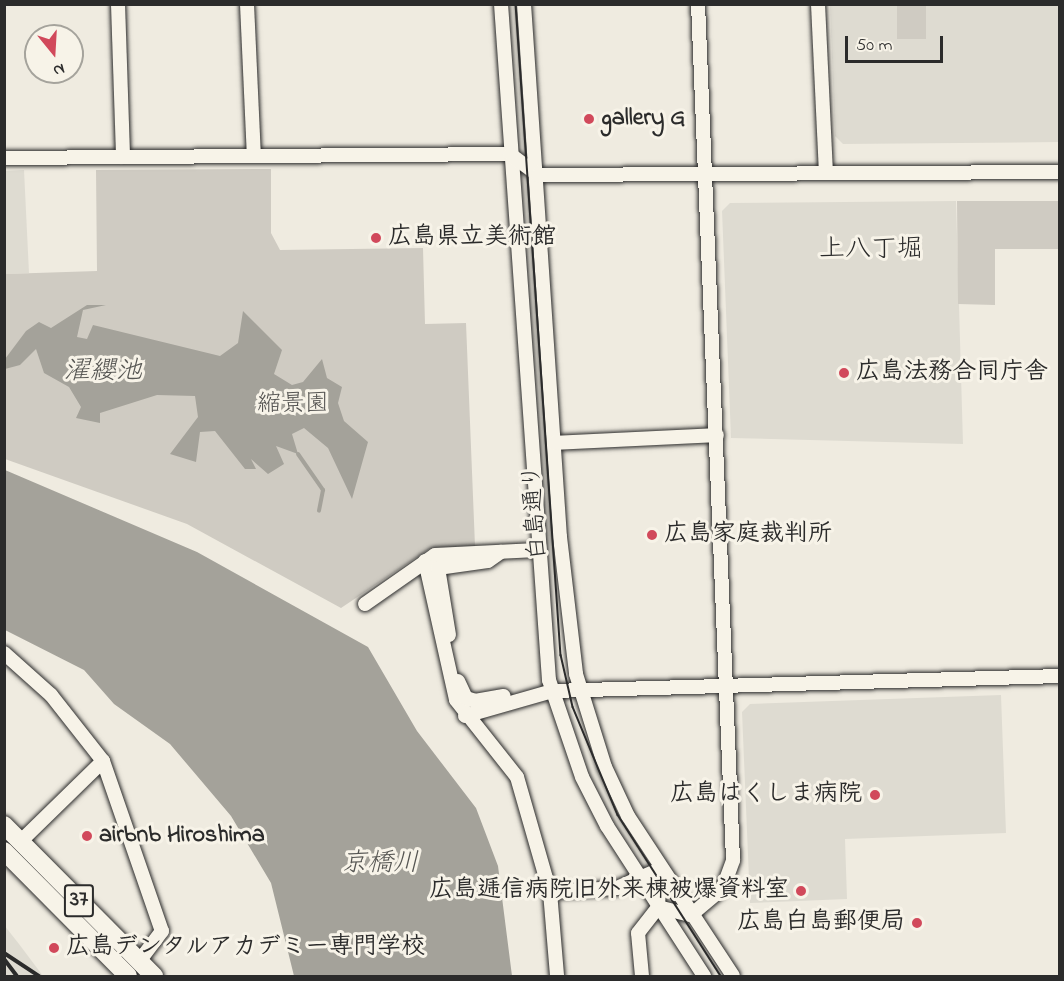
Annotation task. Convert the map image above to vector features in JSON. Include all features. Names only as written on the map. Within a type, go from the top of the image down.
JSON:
[{"type":"main road","name":"37","points":[[4,825],[133,969]]},
{"type":"main road","name":"37","points":[[4,851],[133,969],[154,976]]},
{"type":"street","points":[[118,4],[123,157]]},
{"type":"street","points":[[248,4],[254,156]]},
{"type":"street","name":"白島通り","points":[[501,4],[537,550],[552,691],[582,777],[639,880],[704,976]]},
{"type":"street","name":"白島通り","points":[[524,4],[538,175],[565,596],[582,694],[605,766],[660,869],[733,976]]},
{"type":"street","points":[[658,907],[691,915],[719,894],[732,869],[727,688],[698,4]]},
{"type":"street","points":[[819,4],[826,172]]},
{"type":"street","points":[[4,158],[510,153],[538,175],[1059,171]]},
{"type":"street","points":[[554,443],[717,435]]},
{"type":"street","points":[[365,604],[435,555],[537,550]]},
{"type":"street","points":[[501,552],[488,561],[438,568],[455,673],[466,698],[524,697]]},
{"type":"street","points":[[425,561],[449,683],[465,716],[517,777],[550,892],[557,976]]},
{"type":"street","points":[[4,653],[51,695],[104,761],[162,931],[133,969]]},
{"type":"street","points":[[465,716],[524,697],[552,691],[582,694],[1059,676]]},
{"type":"street","points":[[21,842],[104,761]]},
{"type":"street","points":[[550,892],[617,888],[660,869]]},
{"type":"street","points":[[642,976],[638,933],[658,907],[660,869]]},
{"type":"shaded area","points":[[830,5],[1059,5],[1059,142],[843,144],[835,136]]},
{"type":"shaded area","points":[[24,170],[29,273],[5,274],[5,171]]},
{"type":"shaded area","name":"広島法務合同庁舎","points":[[956,201],[963,444],[731,438],[722,211],[730,203]]},
{"type":"shaded area","name":"広島はくしま病院","points":[[1001,695],[1006,833],[845,839],[847,899],[750,903],[742,712],[750,704]]},
{"type":"shaded area","points":[[4,925],[19,944],[43,976],[5,976]]},
{"type":"green space","points":[[897,5],[926,5],[926,39],[897,39]]},
{"type":"green space","name":"縮景園","points":[[271,169],[271,233],[280,250],[423,248],[425,324],[466,323],[475,546],[429,549],[341,608],[187,524],[5,459],[5,274],[97,271],[96,170]]},
{"type":"green space","points":[[957,201],[1059,201],[1059,249],[995,249],[995,305],[958,304]]},
{"type":"water","name":"濯纓池","points":[[87,305],[106,305],[83,310],[77,337],[87,339],[93,325],[220,356],[238,343],[243,311],[282,350],[274,374],[292,385],[303,382],[322,359],[327,378],[342,387],[338,403],[344,421],[368,442],[352,499],[328,448],[304,428],[292,434],[298,454],[276,446],[284,464],[268,474],[251,459],[256,469],[245,469],[215,431],[200,432],[196,462],[170,454],[198,417],[195,396],[157,395],[100,413],[100,423],[76,418],[81,407],[69,387],[44,373],[36,349],[20,365],[5,369],[5,359],[26,331],[39,322],[51,328]]},
{"type":"water","name":"京橋川","points":[[5,470],[197,552],[368,647],[417,731],[476,808],[498,866],[512,976],[294,976],[271,883],[231,816],[170,744],[114,704],[84,670],[5,630]]},
{"type":"waterway","points":[[298,454],[323,490],[319,511]]},
{"type":"tram line","points":[[516,4],[561,655],[573,707],[618,815],[721,976]]},
{"type":"railway","points":[[4,953],[39,976]]},
{"type":"railway","points":[[4,959],[17,976]]},
{"type":"place","name":"gallery G","points":[[589,119]]},
{"type":"place","name":"広島県立美術館","points":[[376,238]]},
{"type":"place","name":"広島法務合同庁舎","points":[[844,373]]},
{"type":"place","name":"広島家庭裁判所","points":[[652,535]]},
{"type":"place","name":"広島はくしま病院","points":[[875,795]]},
{"type":"place","name":"airbnb Hiroshima","points":[[87,836]]},
{"type":"place","name":"広島逓信病院旧外来棟被爆資料室","points":[[801,891]]},
{"type":"place","name":"広島白島郵便局","points":[[917,923]]},
{"type":"place","name":"広島デンタルアカデミー専門学校","points":[[54,948]]},
{"type":"district","name":"上八丁堀","points":[[871,251]]}]
